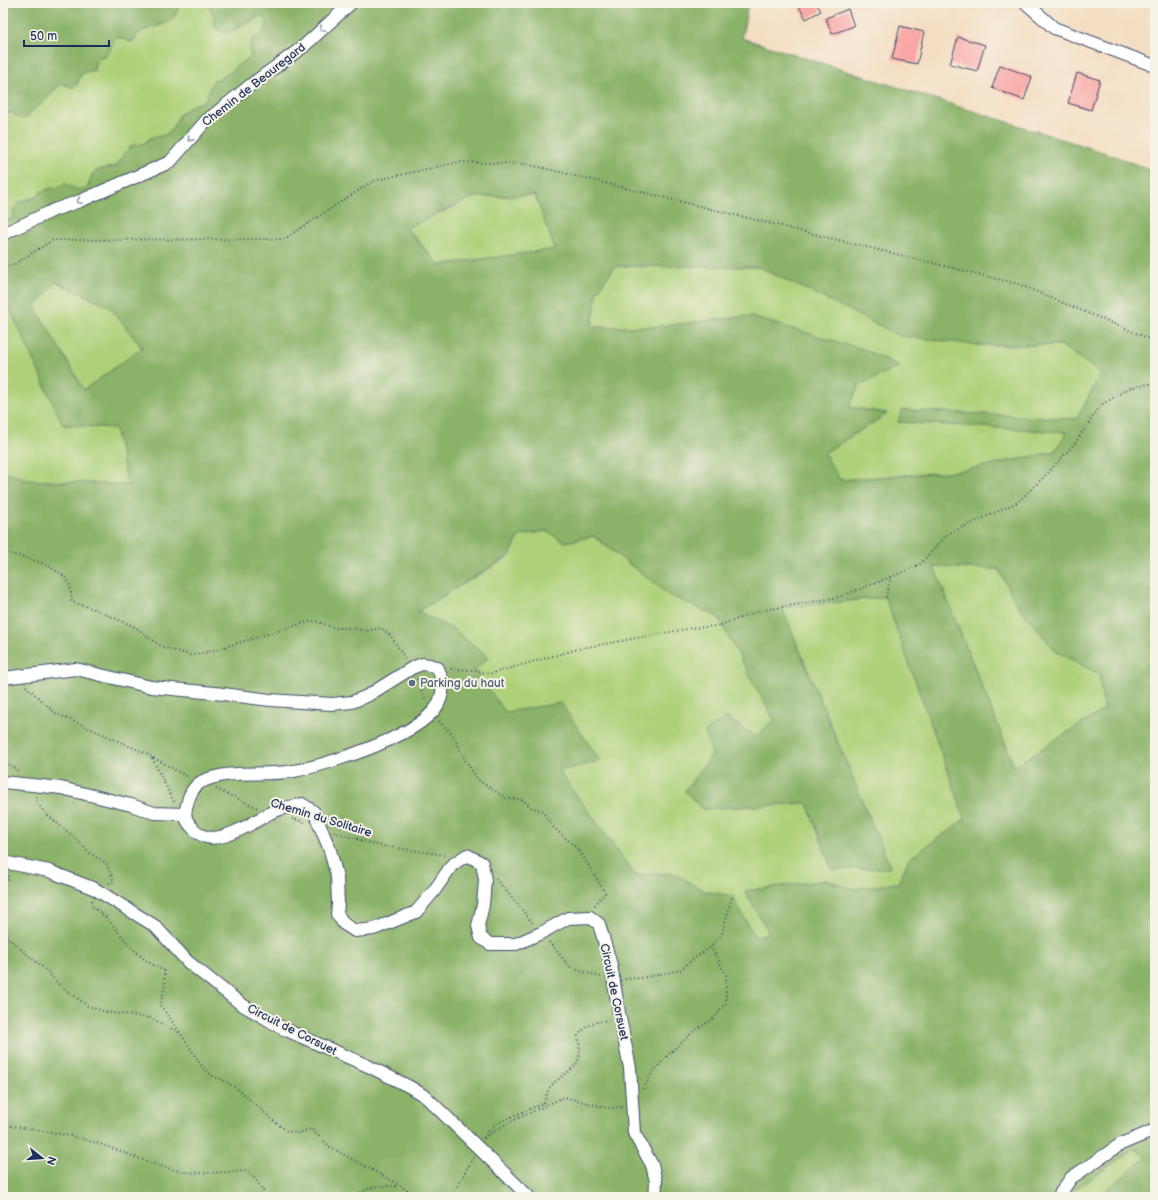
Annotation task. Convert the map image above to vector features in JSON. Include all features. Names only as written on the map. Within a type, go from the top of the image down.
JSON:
[{"type":"street","name":"Chemin de Beauregard","points":[[3,234],[54,210],[80,201],[170,162],[205,122],[252,84],[304,46],[351,3]]},
{"type":"street","points":[[1026,3],[1054,28],[1155,66]]},
{"type":"street","points":[[9,677],[76,670],[151,687],[270,700],[332,704],[352,702],[367,696],[412,668],[422,664],[434,667],[444,684],[440,702],[431,713],[413,728],[394,738],[340,759],[293,771],[221,775],[199,783],[189,797],[184,814],[189,824],[196,832],[206,837],[216,838],[254,824],[271,813],[302,804],[314,812],[330,850],[338,877],[337,914],[344,924],[355,931],[374,929],[416,912],[434,891],[452,865],[467,855],[482,863],[485,880],[483,905],[478,926],[481,938],[490,944],[516,944],[541,933],[568,918],[590,917]]},
{"type":"street","points":[[3,782],[62,788],[132,805],[154,813],[184,814]]},
{"type":"street","name":"Circuit de Corsuet","points":[[4,867],[50,871],[95,889],[155,926],[188,962],[241,1004],[284,1029],[368,1066],[416,1090],[426,1097],[478,1144],[528,1197]]},
{"type":"street","name":"Circuit de Corsuet","points":[[590,917],[599,924],[611,965],[630,1068],[634,1133],[652,1165],[656,1182],[655,1197]]},
{"type":"street","points":[[1058,1197],[1071,1178],[1121,1144],[1155,1130]]},
{"type":"path","points":[[3,265],[14,265],[53,240],[284,239],[373,181],[459,162],[527,164],[1018,284],[1155,341]]},
{"type":"path","points":[[434,667],[475,670],[489,674],[582,648],[692,628],[718,626],[759,612],[839,597],[891,577],[920,564],[948,534],[1018,502],[1048,473],[1075,443],[1101,405],[1129,388],[1155,383]]},
{"type":"path","points":[[3,552],[34,560],[61,574],[70,585],[72,602],[94,609],[135,627],[162,647],[190,655],[208,652],[307,622],[316,621],[335,628],[353,628],[366,631],[381,628],[391,636],[401,654],[412,668],[431,713],[453,735],[464,758],[478,780],[506,798],[523,800],[531,807],[543,811],[552,826],[579,850],[605,893],[592,909],[590,917]]},
{"type":"path","points":[[886,597],[891,577]]},
{"type":"path","name":"Chemin du Solitaire","points":[[9,677],[55,713],[152,757],[199,783],[227,793],[271,813]]},
{"type":"path","points":[[152,757],[172,799],[184,814]]},
{"type":"path","points":[[36,786],[36,802],[46,814],[65,829],[88,852],[106,863],[114,881],[95,889],[91,906],[107,918],[129,945],[145,960],[164,971],[165,985],[160,1005],[203,1068],[213,1076],[225,1081],[239,1090],[287,1131],[298,1133],[310,1129],[330,1147],[401,1186],[417,1197]]},
{"type":"path","name":"Chemin du Solitaire","points":[[290,818],[377,845],[447,856]]},
{"type":"path","points":[[3,886],[9,878],[4,867]]},
{"type":"path","points":[[493,874],[571,968],[613,980],[641,978],[680,970],[693,958],[711,947],[722,934],[732,896]]},
{"type":"path","points":[[3,932],[10,940],[46,971],[60,986],[88,1006],[106,1012],[150,1018],[181,1034]]},
{"type":"path","points":[[451,1197],[472,1160],[478,1144],[495,1124],[544,1103],[550,1087],[568,1072],[579,1060],[580,1048],[578,1036],[584,1028],[596,1022],[620,1018]]},
{"type":"path","points":[[3,1125],[41,1130],[92,1142],[154,1164],[186,1172],[219,1173],[246,1171],[255,1178],[266,1197]]},
{"type":"path","points":[[354,1197],[366,1188],[401,1186]]},
{"type":"path","points":[[195,1197],[208,1197]]},
{"type":"green space","points":[[3,3],[182,3],[172,19],[161,25],[142,31],[131,42],[118,37],[113,42],[107,54],[98,60],[94,71],[82,73],[73,88],[64,84],[59,85],[43,103],[34,109],[28,117],[23,119],[15,116],[12,112],[3,116]]},
{"type":"green space","points":[[182,3],[207,3],[215,17],[214,22],[233,31],[260,16],[266,20],[267,25],[262,33],[250,43],[251,56],[231,72],[213,82],[207,97],[203,102],[193,105],[180,114],[171,131],[162,136],[152,137],[143,144],[133,145],[125,152],[117,166],[101,169],[92,174],[87,189],[82,191],[60,187],[50,189],[40,193],[37,197],[27,199],[16,206],[14,216],[10,221],[3,220],[3,116],[12,113],[27,117],[34,109],[43,103],[59,85],[77,85],[80,76],[94,66],[99,57],[104,56],[111,48],[114,39],[118,37],[132,42],[142,31],[161,25],[172,19]]},
{"type":"green space","points":[[207,3],[748,3],[742,38],[1112,155],[1155,172],[1155,1188],[1141,1197],[1099,1197],[1146,1157],[1136,1148],[1074,1190],[1071,1197],[3,1197],[3,470],[25,480],[128,485],[115,428],[63,425],[11,311],[3,312],[3,220],[10,220],[16,206],[20,202],[35,198],[44,190],[59,187],[64,183],[78,189],[87,189],[95,172],[101,169],[117,166],[125,152],[133,145],[143,144],[152,137],[162,136],[171,131],[180,114],[193,105],[203,102],[207,97],[212,82],[231,72],[238,65],[247,60],[251,56],[250,43],[264,30],[267,25],[266,20],[260,16],[232,31],[221,32],[215,26],[215,17]],"holes":[[[535,195],[555,249],[439,265],[406,228],[474,197]],[[615,266],[759,267],[900,336],[978,345],[1061,345],[1101,373],[1077,419],[902,410],[898,422],[1067,432],[1054,452],[960,471],[840,480],[824,453],[887,414],[849,407],[859,385],[900,366],[863,349],[748,316],[651,327],[592,327],[597,292]],[[56,282],[109,306],[142,348],[84,390],[35,307]],[[546,531],[565,542],[594,536],[669,595],[718,617],[774,720],[756,737],[726,717],[705,732],[712,755],[685,791],[702,809],[807,803],[832,870],[890,868],[782,608],[885,597],[965,819],[909,859],[898,883],[854,889],[826,880],[745,891],[769,933],[755,937],[732,896],[704,891],[673,873],[635,875],[559,771],[600,761],[561,703],[505,712],[475,670],[488,657],[456,631],[418,611],[510,555],[519,536]],[[934,567],[999,569],[1015,602],[1056,651],[1099,674],[1104,710],[1014,766]]]},
{"type":"green space","points":[[535,195],[555,249],[439,265],[406,227],[474,197]]},
{"type":"green space","points":[[615,266],[759,267],[828,300],[978,345],[1061,345],[1101,373],[1077,419],[903,410],[898,422],[1067,432],[1054,452],[960,471],[839,480],[824,453],[887,413],[849,407],[859,385],[900,366],[651,327],[592,327],[597,292]]},
{"type":"green space","points":[[56,282],[109,306],[143,348],[84,390],[35,307]]},
{"type":"green space","points":[[11,310],[63,425],[115,428],[128,485],[25,480],[3,470],[3,312]]},
{"type":"green space","points":[[546,531],[565,542],[593,536],[669,595],[718,617],[774,720],[756,737],[726,717],[712,755],[685,791],[702,809],[807,803],[832,870],[890,867],[782,608],[886,597],[965,819],[909,859],[898,883],[854,889],[826,880],[746,891],[769,933],[755,937],[732,896],[704,891],[673,873],[635,875],[558,771],[600,761],[505,712],[475,670],[488,658],[418,611],[510,556],[518,536]]},
{"type":"green space","points":[[934,567],[999,569],[1015,602],[1056,651],[1099,674],[1104,710],[1014,766]]},
{"type":"green space","points":[[1136,1148],[1147,1157],[1099,1197],[1071,1197],[1074,1190]]},
{"type":"building","points":[[797,3],[816,3],[821,11],[806,19]]},
{"type":"building","points":[[848,9],[854,26],[832,34],[826,18]]},
{"type":"building","points":[[900,26],[924,32],[917,64],[892,59]]},
{"type":"building","points":[[958,37],[985,45],[977,71],[950,64]]},
{"type":"building","points":[[1000,65],[1032,77],[1024,100],[992,88]]},
{"type":"building","points":[[1077,73],[1100,80],[1091,110],[1068,103]]},
{"type":"place","name":"Parking du haut","points":[[412,683]]}]
